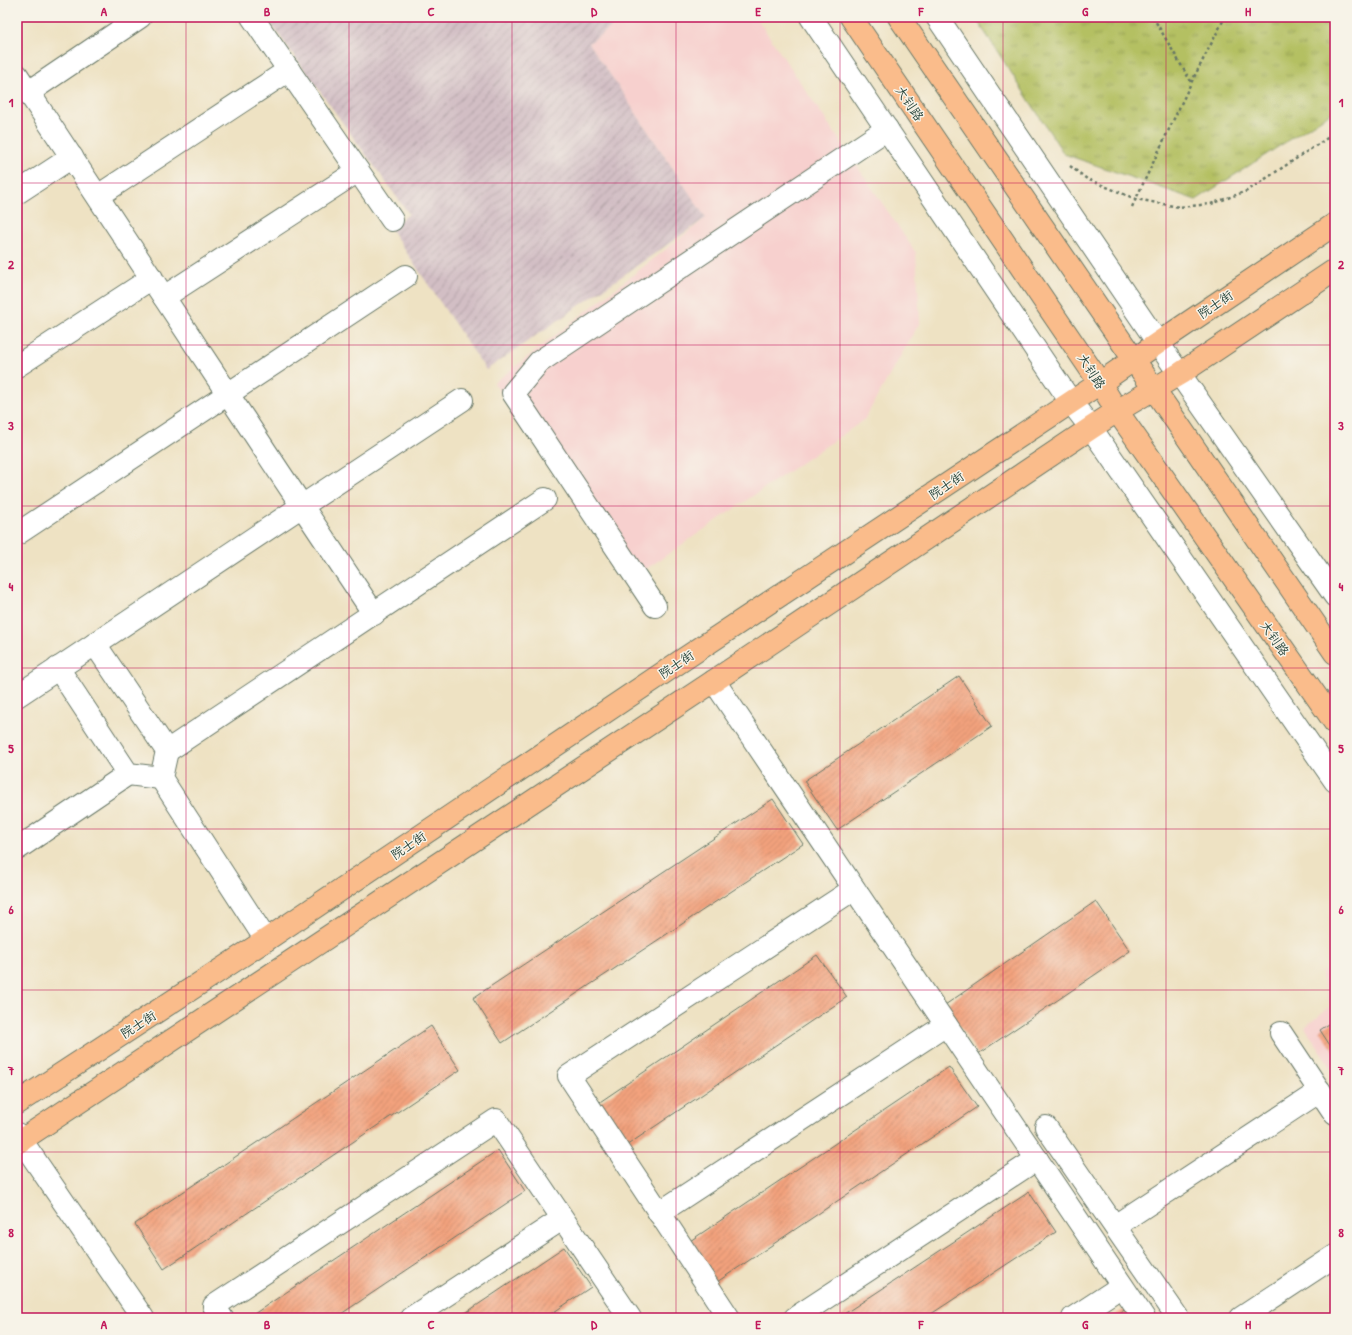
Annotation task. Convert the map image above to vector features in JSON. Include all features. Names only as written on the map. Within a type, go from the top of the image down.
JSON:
[{"type":"main road","name":"大钊路","points":[[851,17],[1100,383],[1117,411],[1335,723]]},
{"type":"main road","points":[[898,17],[1335,653]]},
{"type":"main road","name":"院士街","points":[[17,1103],[266,940],[691,654],[1100,383],[1335,224]]},
{"type":"main road","points":[[18,1139],[714,681],[1117,411],[1181,374],[1335,270]]},
{"type":"street","points":[[140,17],[23,84],[374,614]]},
{"type":"street","points":[[252,17],[392,220]]},
{"type":"street","points":[[811,17],[1071,402],[1092,428],[1335,781]]},
{"type":"street","points":[[937,17],[1158,343],[1335,596]]},
{"type":"street","points":[[98,196],[289,70]]},
{"type":"street","points":[[654,606],[513,393],[539,362],[887,129]]},
{"type":"street","points":[[17,193],[72,157]]},
{"type":"street","points":[[164,297],[358,171]]},
{"type":"street","points":[[17,534],[406,276]]},
{"type":"street","points":[[17,366],[152,278]]},
{"type":"street","points":[[17,696],[462,400]]},
{"type":"street","points":[[266,940],[161,778],[167,751],[545,499]]},
{"type":"street","points":[[95,644],[167,751]]},
{"type":"street","points":[[58,668],[128,774]]},
{"type":"street","points":[[714,681],[1144,1318]]},
{"type":"street","points":[[17,849],[128,774],[161,778]]},
{"type":"street","points":[[729,1318],[569,1076],[854,889]]},
{"type":"street","points":[[659,1213],[946,1025]]},
{"type":"street","points":[[1281,1033],[1335,1114]]},
{"type":"street","points":[[1115,1226],[1320,1091]]},
{"type":"street","points":[[222,1318],[214,1306],[496,1120],[630,1318]]},
{"type":"street","points":[[1046,1127],[1178,1318]]},
{"type":"street","points":[[18,1139],[143,1318]]},
{"type":"street","points":[[795,1318],[1037,1160]]},
{"type":"street","points":[[411,1318],[562,1219]]},
{"type":"street","points":[[1241,1318],[1335,1256]]},
{"type":"street","points":[[1074,1318],[1122,1286]]},
{"type":"path","points":[[1153,17],[1191,82]]},
{"type":"path","points":[[1132,207],[1191,82],[1225,17]]},
{"type":"path","points":[[1068,165],[1087,179],[1136,200],[1179,207],[1211,204],[1247,191],[1335,133]]},
{"type":"shaded area","points":[[266,17],[625,17],[589,43],[706,218],[486,370],[390,228],[409,214]]},
{"type":"shaded area","points":[[625,17],[756,17],[916,253],[920,322],[864,420],[630,580],[494,383],[706,218],[589,43]]},
{"type":"shaded area","points":[[1335,964],[1335,1074],[1305,1027],[1330,1006],[1321,973]]},
{"type":"green space","points":[[975,17],[1335,17],[1335,110],[1196,200],[1064,154]]},
{"type":"building","points":[[959,676],[992,726],[837,830],[804,781]]},
{"type":"building","points":[[773,799],[803,844],[502,1043],[473,998]]},
{"type":"building","points":[[1096,901],[1130,951],[978,1054],[945,1005]]},
{"type":"building","points":[[817,955],[847,997],[617,1152],[588,1110]]},
{"type":"building","points":[[1335,1020],[1335,1053],[1320,1030]]},
{"type":"building","points":[[431,1026],[460,1070],[164,1269],[135,1224]]},
{"type":"building","points":[[949,1067],[977,1107],[711,1286],[684,1245]]},
{"type":"building","points":[[498,1150],[525,1191],[335,1318],[248,1318]]},
{"type":"building","points":[[1029,1192],[1056,1232],[925,1318],[838,1318]]},
{"type":"building","points":[[564,1247],[591,1287],[545,1318],[458,1318]]},
{"type":"building","points":[[1132,1304],[1141,1318],[1111,1318]]}]
